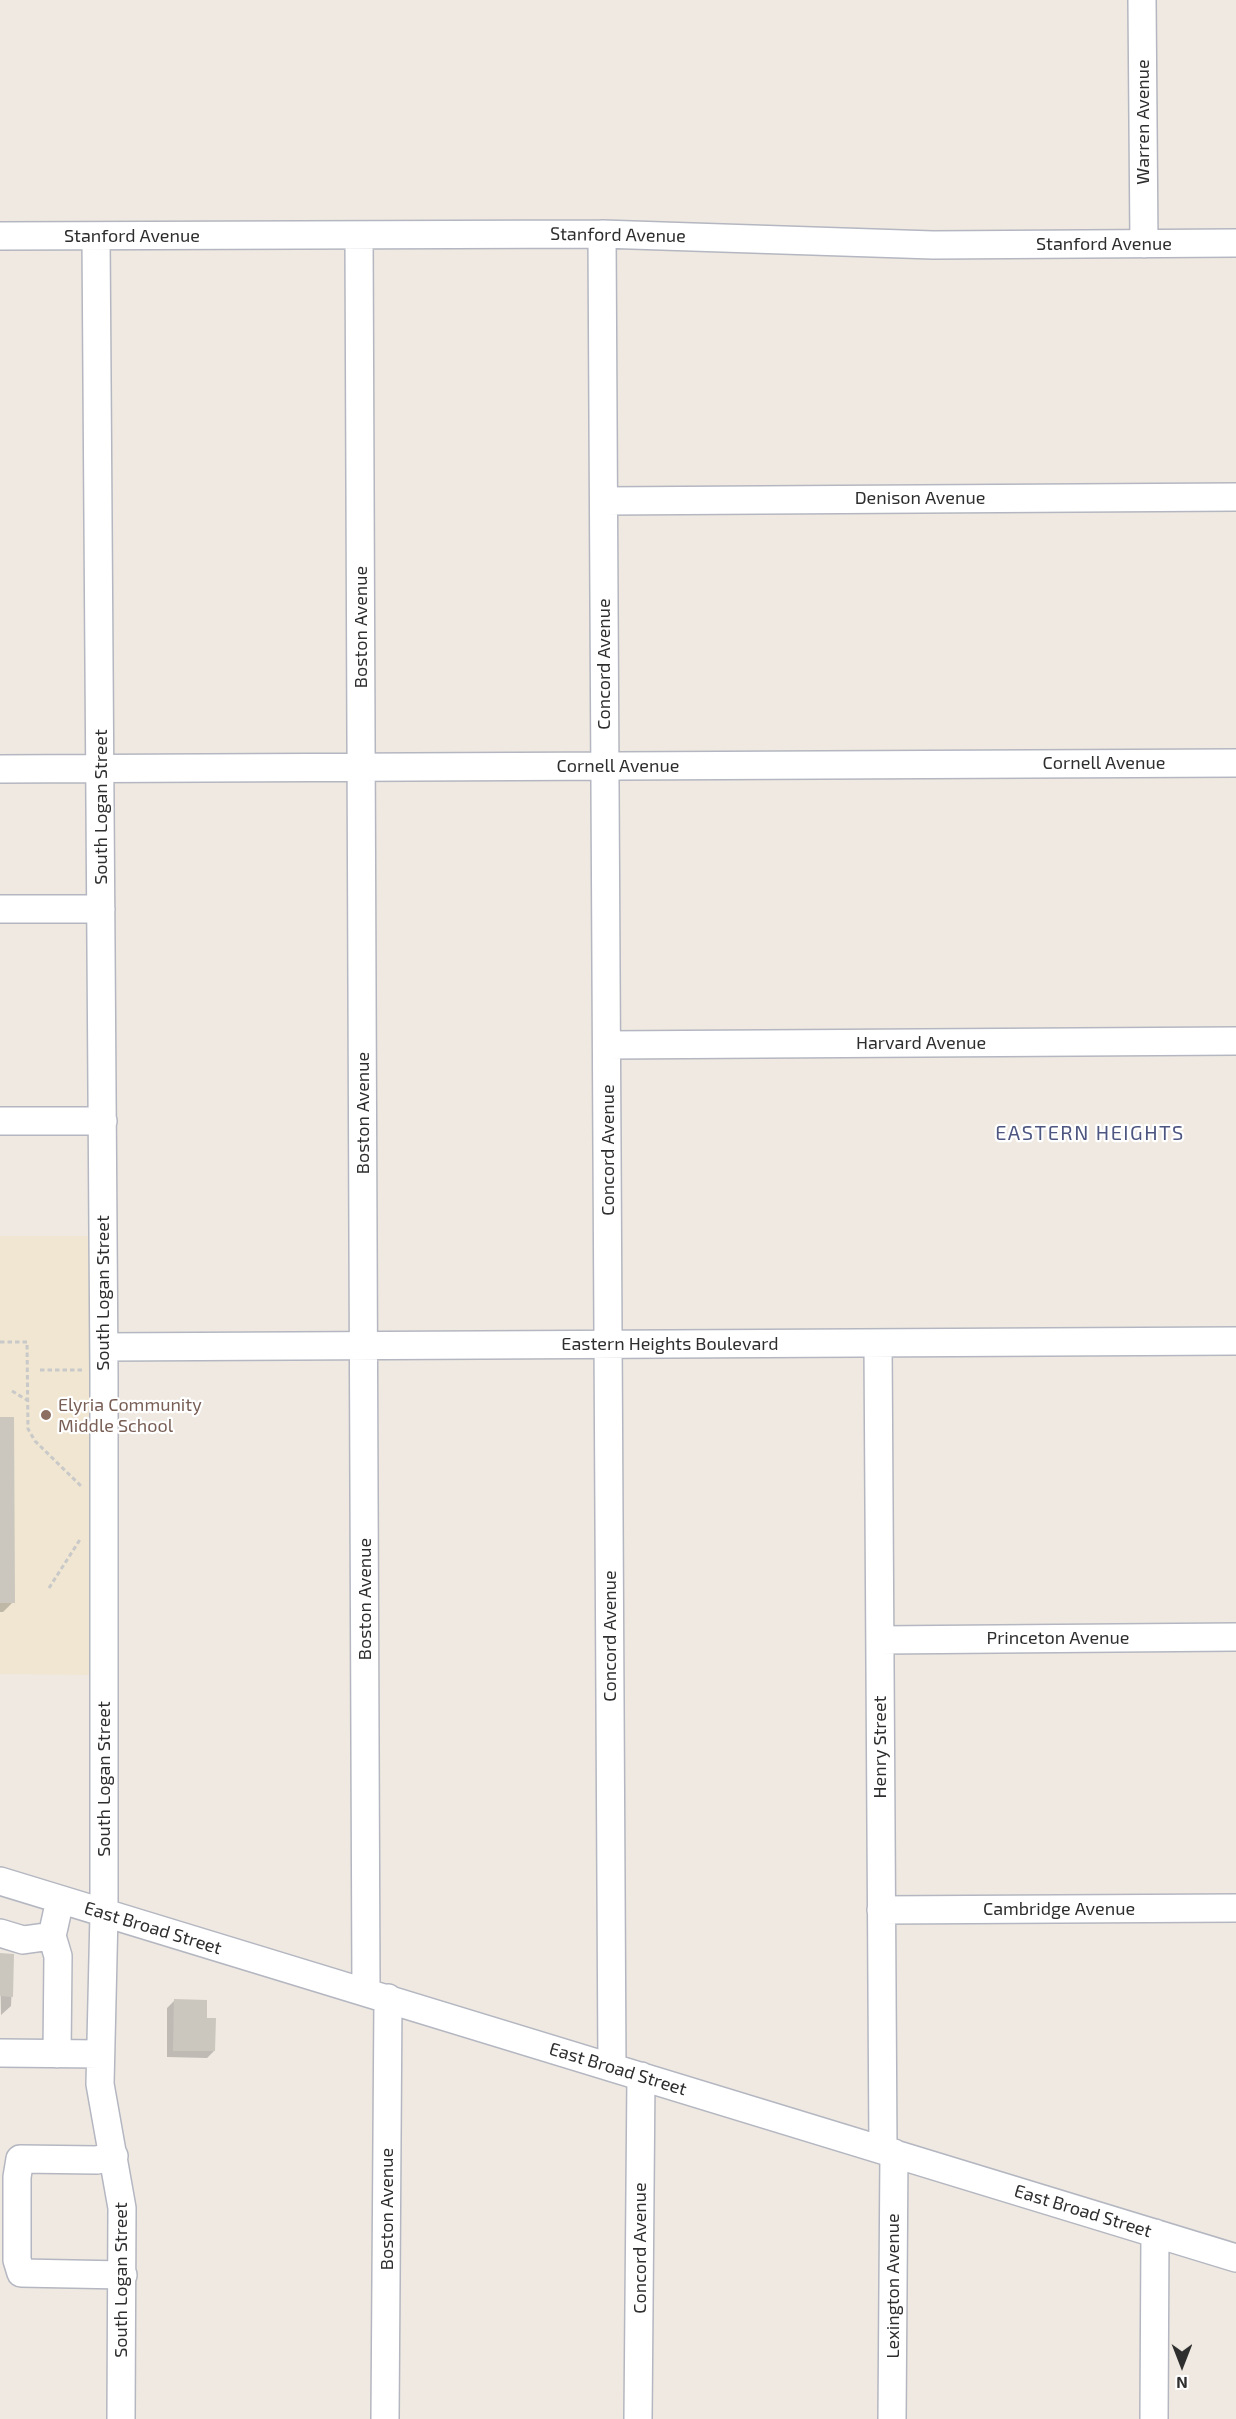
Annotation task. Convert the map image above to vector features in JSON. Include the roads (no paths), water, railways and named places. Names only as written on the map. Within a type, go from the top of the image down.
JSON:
[{"type":"street","name":"Warren Avenue","points":[[1142,0],[1144,244]]},
{"type":"street","name":"Stanford Avenue","points":[[0,237],[602,234],[933,245],[1236,243]]},
{"type":"street","name":"Concord Avenue","points":[[602,234],[612,2067]]},
{"type":"street","name":"Boston Avenue","points":[[359,235],[364,1346],[385,2419]]},
{"type":"street","name":"South Logan Street","points":[[96,236],[104,1347],[104,1914],[100,2084],[122,2208],[121,2419]]},
{"type":"street","name":"Denison Avenue","points":[[604,501],[1236,496]]},
{"type":"street","name":"Cornell Avenue","points":[[0,769],[1236,763]]},
{"type":"street","points":[[0,909],[101,909]]},
{"type":"street","name":"Harvard Avenue","points":[[607,1045],[1236,1041]]},
{"type":"street","points":[[0,1121],[103,1121]]},
{"type":"street","name":"Eastern Heights Boulevard","points":[[104,1347],[1236,1341]]},
{"type":"street","name":"Henry Street","points":[[878,1343],[881,1910],[888,2152]]},
{"type":"street","name":"Princeton Avenue","points":[[880,1640],[1236,1637]]},
{"type":"street","name":"East Broad Street","points":[[0,1881],[1236,2258]]},
{"type":"street","points":[[57,2054],[55,1946],[60,1900]]},
{"type":"street","name":"Cambridge Avenue","points":[[881,1910],[1236,1908]]},
{"type":"street","points":[[0,1933],[55,1946]]},
{"type":"street","points":[[0,2053],[100,2054]]},
{"type":"street","name":"Concord Avenue","points":[[638,2419],[641,2076]]},
{"type":"street","name":"Lexington Avenue","points":[[888,2152],[892,2419]]},
{"type":"street","points":[[114,2156],[97,2160],[20,2159],[17,2177],[17,2260],[21,2273],[123,2275]]},
{"type":"street","points":[[1154,2419],[1155,2233]]},
{"type":"place","name":"Elyria Community Middle School","points":[[46,1415]]},
{"type":"district","name":"EASTERN HEIGHTS","points":[[1090,1133]]}]
